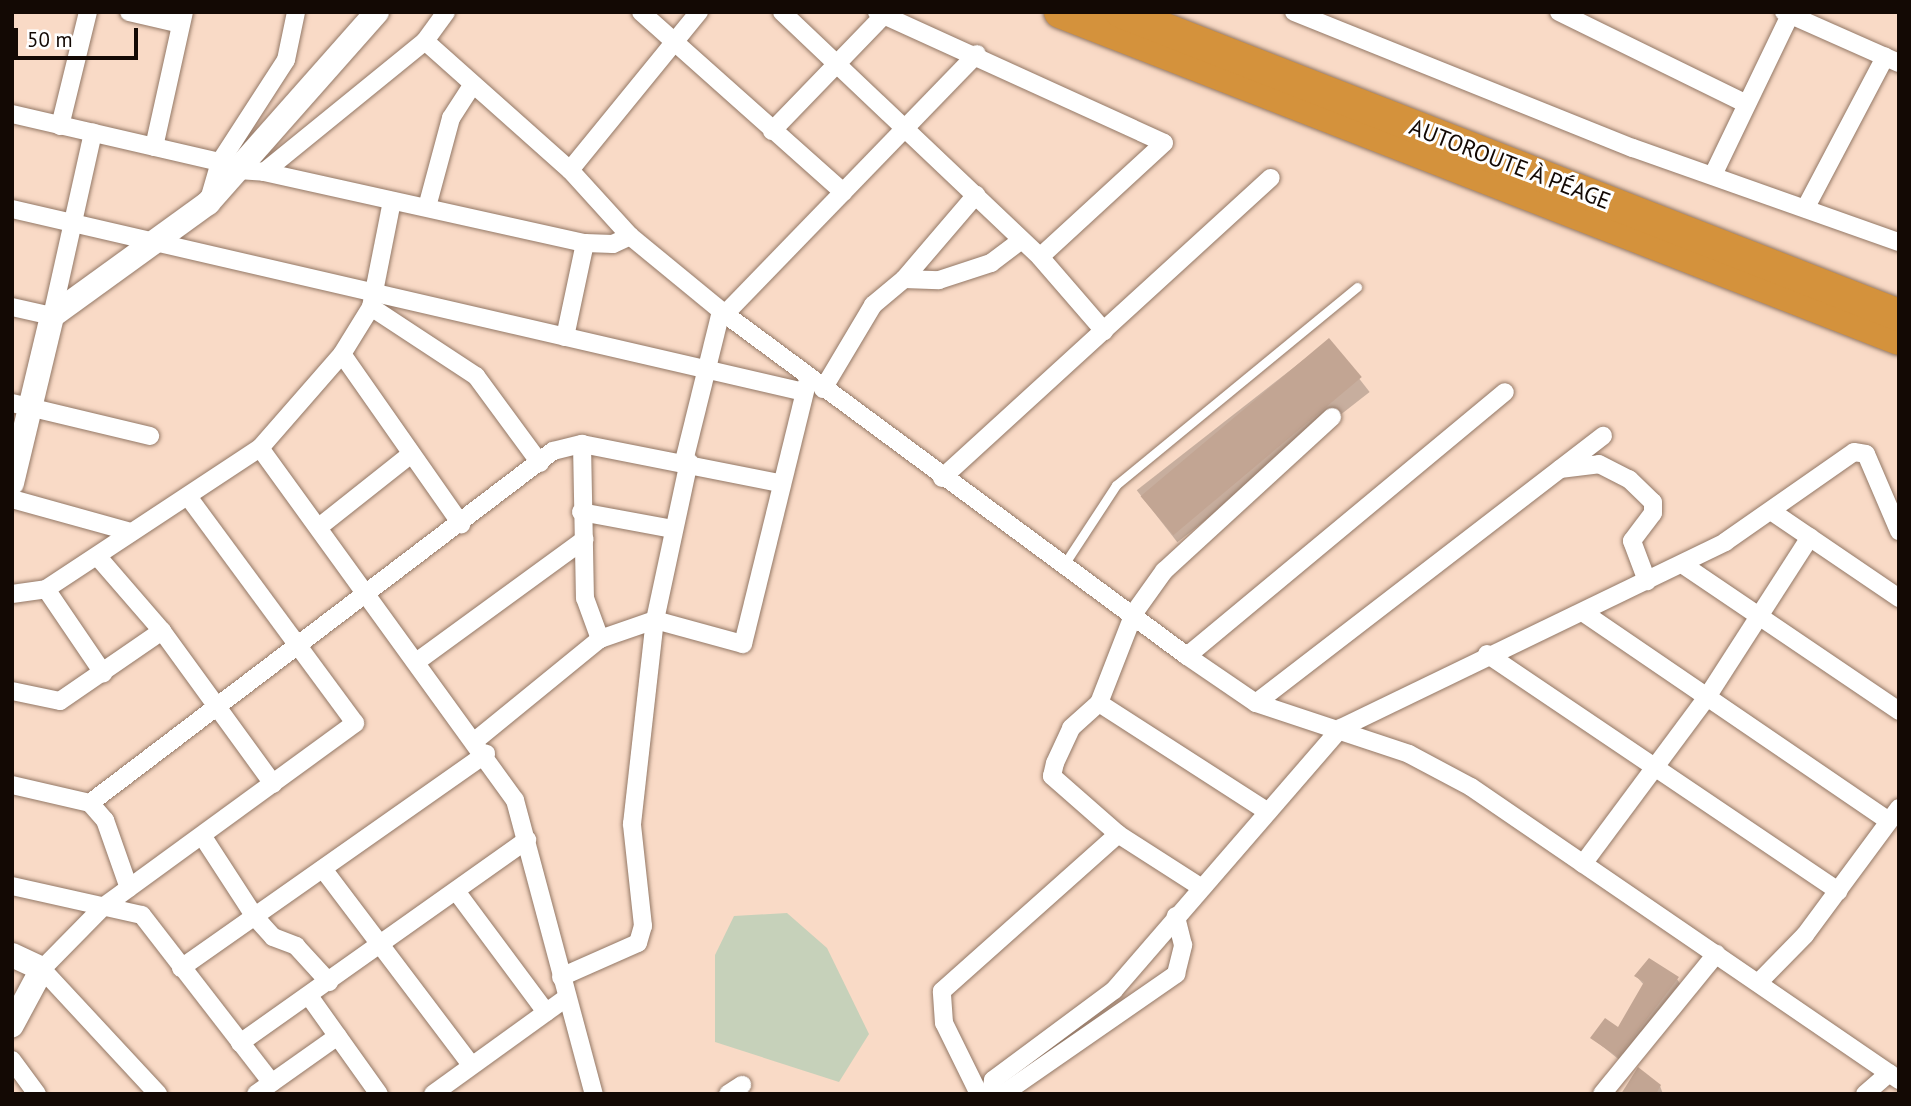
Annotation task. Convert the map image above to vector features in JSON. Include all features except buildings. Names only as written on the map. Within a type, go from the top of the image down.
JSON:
[{"type":"highway","points":[[1060,12],[1899,340]]},
{"type":"highway","name":"AUTOROUTE À PÉAGE","points":[[1121,12],[1899,315]]},
{"type":"street","points":[[60,125],[88,12]]},
{"type":"street","points":[[129,12],[182,18],[153,147]]},
{"type":"street","points":[[12,307],[52,316],[160,243],[208,203],[281,72],[296,32],[296,12]]},
{"type":"street","points":[[229,166],[377,12]]},
{"type":"street","points":[[264,172],[425,40],[446,12]]},
{"type":"street","points":[[640,12],[843,192]]},
{"type":"street","points":[[570,170],[672,40],[699,12]]},
{"type":"street","points":[[782,12],[838,62],[1040,257],[1104,331]]},
{"type":"street","points":[[1294,12],[1713,175],[1897,238]]},
{"type":"street","points":[[1559,12],[1745,103]]},
{"type":"street","points":[[772,131],[880,14],[977,54],[1164,143],[1040,257]]},
{"type":"street","points":[[1713,175],[1787,14],[1892,60],[1806,207]]},
{"type":"street","points":[[425,40],[570,170],[631,236],[812,387],[1065,563],[1187,656],[1256,703],[1341,728],[1471,787],[1894,1076],[1865,1094]]},
{"type":"street","points":[[561,977],[638,943],[643,926],[632,824],[655,620],[706,370],[723,313],[977,54]]},
{"type":"street","points":[[427,207],[451,118],[473,84]]},
{"type":"street","points":[[12,114],[229,166],[585,243],[613,244],[631,236]]},
{"type":"street","points":[[12,483],[21,405],[52,316],[93,133]]},
{"type":"street","points":[[942,478],[1270,178]]},
{"type":"street","points":[[181,968],[323,869],[481,747],[600,639],[655,620],[743,644],[779,483],[812,387],[873,305],[904,279],[976,195]]},
{"type":"street","points":[[12,594],[46,589],[98,557],[131,532],[190,499],[260,448],[342,354],[372,300],[392,201]]},
{"type":"street","points":[[12,209],[160,243],[372,300],[565,337],[706,370],[812,387]]},
{"type":"street","points":[[904,279],[939,280],[991,263],[1021,240]]},
{"type":"street","points":[[565,337],[585,243]]},
{"type":"street","points":[[372,300],[476,376],[540,463]]},
{"type":"street","points":[[342,354],[461,524]]},
{"type":"street","points":[[1187,656],[1505,392]]},
{"type":"street","points":[[21,405],[150,436]]},
{"type":"street","points":[[1202,888],[1118,834],[1052,776],[1071,728],[1099,702],[1134,613],[1164,571],[1332,418]]},
{"type":"street","points":[[1256,703],[1603,436]]},
{"type":"street","points":[[90,803],[367,590],[461,524],[540,463],[582,444],[687,461],[779,483]]},
{"type":"street","points":[[582,444],[581,512],[585,539],[586,608],[600,639]]},
{"type":"street","points":[[260,448],[419,660],[515,800],[566,998],[594,1094]]},
{"type":"street","points":[[991,1094],[993,1080],[1114,990],[1341,728],[1487,654],[1584,613],[1682,564],[1771,511],[1861,451],[1899,531]]},
{"type":"street","points":[[319,527],[411,454]]},
{"type":"street","points":[[1556,470],[1599,464],[1629,480],[1653,502],[1653,513],[1632,541],[1647,581]]},
{"type":"street","points":[[12,499],[131,532]]},
{"type":"street","points":[[12,1025],[42,969],[103,907],[203,837],[355,723],[293,646],[190,499]]},
{"type":"street","points":[[1771,511],[1899,598]]},
{"type":"street","points":[[581,512],[673,529]]},
{"type":"street","points":[[1583,864],[1707,697],[1810,537]]},
{"type":"street","points":[[419,660],[585,539]]},
{"type":"street","points":[[98,557],[162,631],[273,784]]},
{"type":"street","points":[[1682,564],[1899,711]]},
{"type":"street","points":[[46,589],[103,673]]},
{"type":"street","points":[[1584,613],[1707,697],[1894,814],[1838,891],[1759,982]]},
{"type":"street","points":[[12,691],[60,701],[162,631]]},
{"type":"street","points":[[1487,654],[1655,770],[1838,891]]},
{"type":"street","points":[[1099,702],[1268,811]]},
{"type":"street","points":[[12,785],[90,803],[105,820],[129,888]]},
{"type":"street","points":[[979,1094],[944,1023],[942,991],[1118,834]]},
{"type":"street","points":[[203,837],[255,917],[273,937],[296,946],[329,982]]},
{"type":"street","points":[[240,1043],[527,840]]},
{"type":"street","points":[[323,869],[383,944],[471,1065]]},
{"type":"street","points":[[12,886],[142,915],[272,1083]]},
{"type":"street","points":[[456,891],[546,1012]]},
{"type":"street","points":[[1003,1094],[1176,974],[1183,946],[1176,916]]},
{"type":"street","points":[[1602,1094],[1716,954]]},
{"type":"street","points":[[12,955],[42,969],[158,1094]]},
{"type":"street","points":[[309,996],[379,1094]]},
{"type":"street","points":[[433,1094],[566,998]]},
{"type":"street","points":[[256,1094],[338,1035]]},
{"type":"street","points":[[12,1060],[37,1094]]},
{"type":"lane","points":[[1065,563],[1116,485],[1357,287]]},
{"type":"green space","points":[[787,913],[827,948],[869,1034],[839,1082],[715,1042],[715,955],[734,916]]}]
